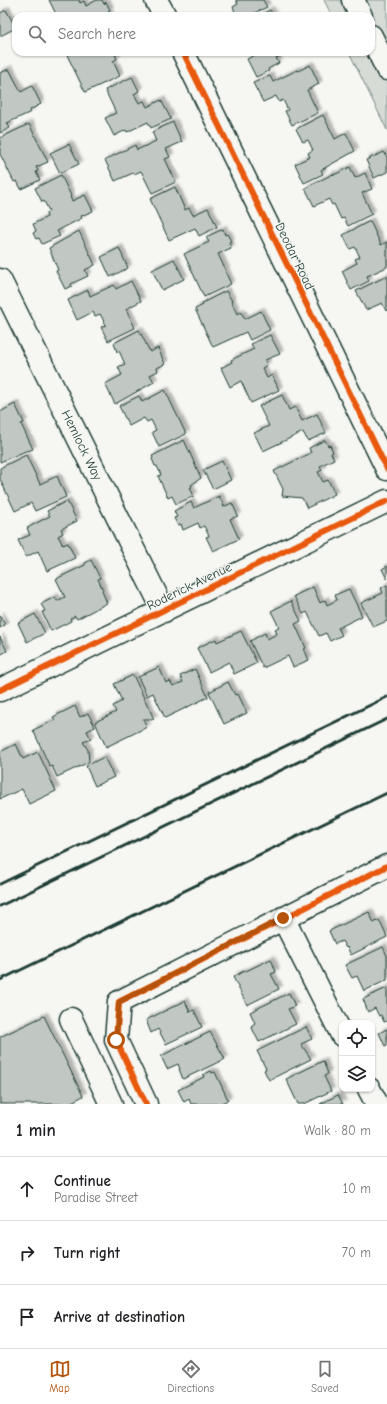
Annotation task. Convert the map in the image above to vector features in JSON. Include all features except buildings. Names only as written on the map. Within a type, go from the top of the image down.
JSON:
[{"type":"street","points":[[156,0],[163,12]]},
{"type":"street","points":[[353,0],[359,12]]},
{"type":"street","points":[[375,44],[387,69]]},
{"type":"street","name":"Deodar Road","points":[[185,56],[387,469]]},
{"type":"street","name":"Hemlock Way","points":[[0,280],[164,611]]},
{"type":"street","name":"Roderick Avenue","points":[[0,690],[387,501]]},
{"type":"street","points":[[146,1104],[116,1040],[119,1002],[387,866]]},
{"type":"street","points":[[283,918],[339,1029]]},
{"type":"street","points":[[70,1019],[111,1104]]},
{"type":"street","points":[[371,1092],[377,1104]]},
{"type":"shaded area","points":[[324,0],[387,0],[387,130],[351,56],[375,56],[375,12],[330,12]]},
{"type":"railway","points":[[0,884],[387,697]]},
{"type":"railway","points":[[0,906],[387,719]]},
{"type":"railway","points":[[0,980],[387,793]]},
{"type":"cycle path","points":[[185,56],[387,469]]},
{"type":"cycle path","points":[[0,690],[387,501]]},
{"type":"cycle path","points":[[146,1104],[116,1040],[119,1002],[387,866]]},
{"type":"route","points":[[116,1040],[119,1002],[283,918]]}]
